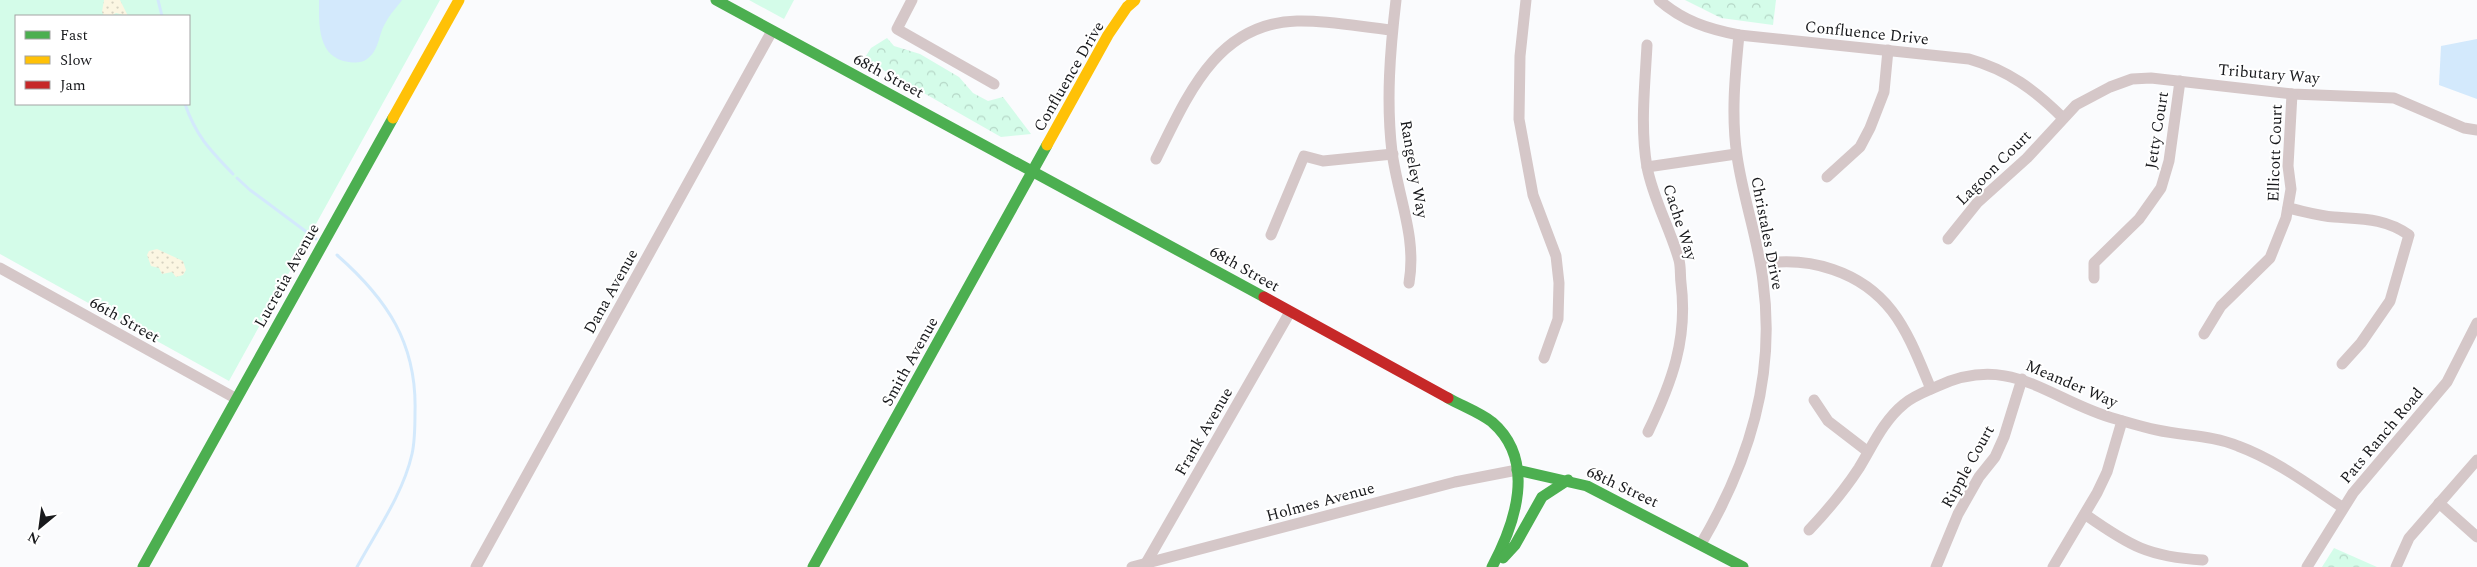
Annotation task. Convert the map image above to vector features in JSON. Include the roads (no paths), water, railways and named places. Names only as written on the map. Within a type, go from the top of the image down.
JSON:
[{"type":"street","name":"Lucretia Avenue","points":[[142,567],[459,0]]},
{"type":"street","name":"68th Street","points":[[716,0],[1033,170],[1490,421],[1499,428],[1507,439],[1517,470],[1568,480],[1612,497],[1743,567]]},
{"type":"street","points":[[912,0],[897,29],[994,84]]},
{"type":"street","name":"Rangeley Way","points":[[1396,0],[1388,82],[1389,119],[1393,154],[1412,242],[1409,283]]},
{"type":"street","points":[[1526,0],[1520,56],[1519,119],[1533,195],[1556,256],[1559,283],[1558,319],[1544,358]]},
{"type":"street","name":"Confluence Drive","points":[[1659,0],[1672,12],[1702,27],[1739,35],[1970,59],[1992,65],[2034,90],[2063,118]]},
{"type":"street","name":"Confluence Drive","points":[[1033,170],[1127,2]]},
{"type":"street","points":[[1156,159],[1198,78],[1217,57],[1244,35],[1260,28],[1296,21],[1392,30]]},
{"type":"street","name":"Dana Avenue","points":[[476,567],[772,31]]},
{"type":"street","name":"Christales Drive","points":[[1701,544],[1735,480],[1755,422],[1765,357],[1766,322],[1761,264],[1736,154],[1734,94],[1739,35]]},
{"type":"street","name":"Cache Way","points":[[1646,45],[1643,114],[1647,167],[1655,196],[1679,260],[1684,304],[1680,346],[1675,369],[1648,432]]},
{"type":"street","points":[[1827,177],[1860,147],[1870,128],[1884,92],[1888,50]]},
{"type":"street","name":"Tributary Way","points":[[2063,118],[2076,105],[2094,94],[2132,79],[2151,78],[2292,94],[2394,98],[2464,128],[2477,130]]},
{"type":"street","name":"Jetty Court","points":[[2094,278],[2094,263],[2139,219],[2161,188],[2169,161],[2180,80]]},
{"type":"street","name":"Ellicott Court","points":[[2204,334],[2225,302],[2270,258],[2284,225],[2291,189],[2288,166],[2292,94]]},
{"type":"street","name":"Lagoon Court","points":[[1948,239],[1977,203],[2027,158],[2063,118]]},
{"type":"street","points":[[1272,235],[1304,156],[1323,161],[1393,154]]},
{"type":"street","points":[[1647,167],[1736,154]]},
{"type":"street","name":"Smith Avenue","points":[[813,567],[1033,170]]},
{"type":"street","points":[[2288,208],[2333,217],[2372,219],[2389,224],[2409,235],[2390,301],[2361,343],[2342,364]]},
{"type":"street","points":[[1761,264],[1810,263],[1833,268],[1868,288],[1881,299],[1898,320],[1931,389]]},
{"type":"street","name":"66th Street","points":[[0,268],[235,398]]},
{"type":"street","name":"Frank Avenue","points":[[1145,565],[1290,312]]},
{"type":"street","name":"Pats Ranch Road","points":[[2306,567],[2342,508],[2447,382],[2477,323]]},
{"type":"street","name":"Meander Way","points":[[1809,530],[1844,490],[1860,467],[1867,451],[1904,403],[1951,380],[1977,376],[2013,376],[2088,409],[2122,421],[2157,430],[2205,436],[2237,445],[2283,468],[2342,508]]},
{"type":"street","name":"Ripple Court","points":[[1936,567],[1958,514],[1978,477],[1995,457],[2004,437],[2022,379]]},
{"type":"street","points":[[1814,400],[1820,406],[1828,421],[1867,451]]},
{"type":"street","points":[[2053,567],[2071,535],[2086,515],[2107,472],[2122,421]]},
{"type":"street","points":[[2396,567],[2409,538],[2477,460]]},
{"type":"street","points":[[1492,567],[1514,519],[1517,505],[1517,470]]},
{"type":"street","name":"Holmes Avenue","points":[[1132,567],[1455,482],[1517,470]]},
{"type":"street","points":[[1492,567],[1513,550],[1540,499],[1552,488],[1568,480]]},
{"type":"street","points":[[2439,503],[2477,537]]},
{"type":"street","points":[[2086,515],[2129,545],[2174,558],[2203,560]]},
{"type":"water","points":[[319,0],[402,0],[383,27],[377,47],[365,60],[356,63],[339,59],[325,47],[320,29]]},
{"type":"water","points":[[2477,39],[2477,99],[2439,85],[2441,46]]},
{"type":"waterway","points":[[158,0],[162,15]]},
{"type":"waterway","points":[[185,105],[199,134],[233,174]]},
{"type":"waterway","points":[[237,178],[250,190],[316,239]]},
{"type":"waterway","points":[[337,255],[371,288],[396,324],[411,365],[414,387],[414,439],[408,469],[396,498],[357,567]]}]
